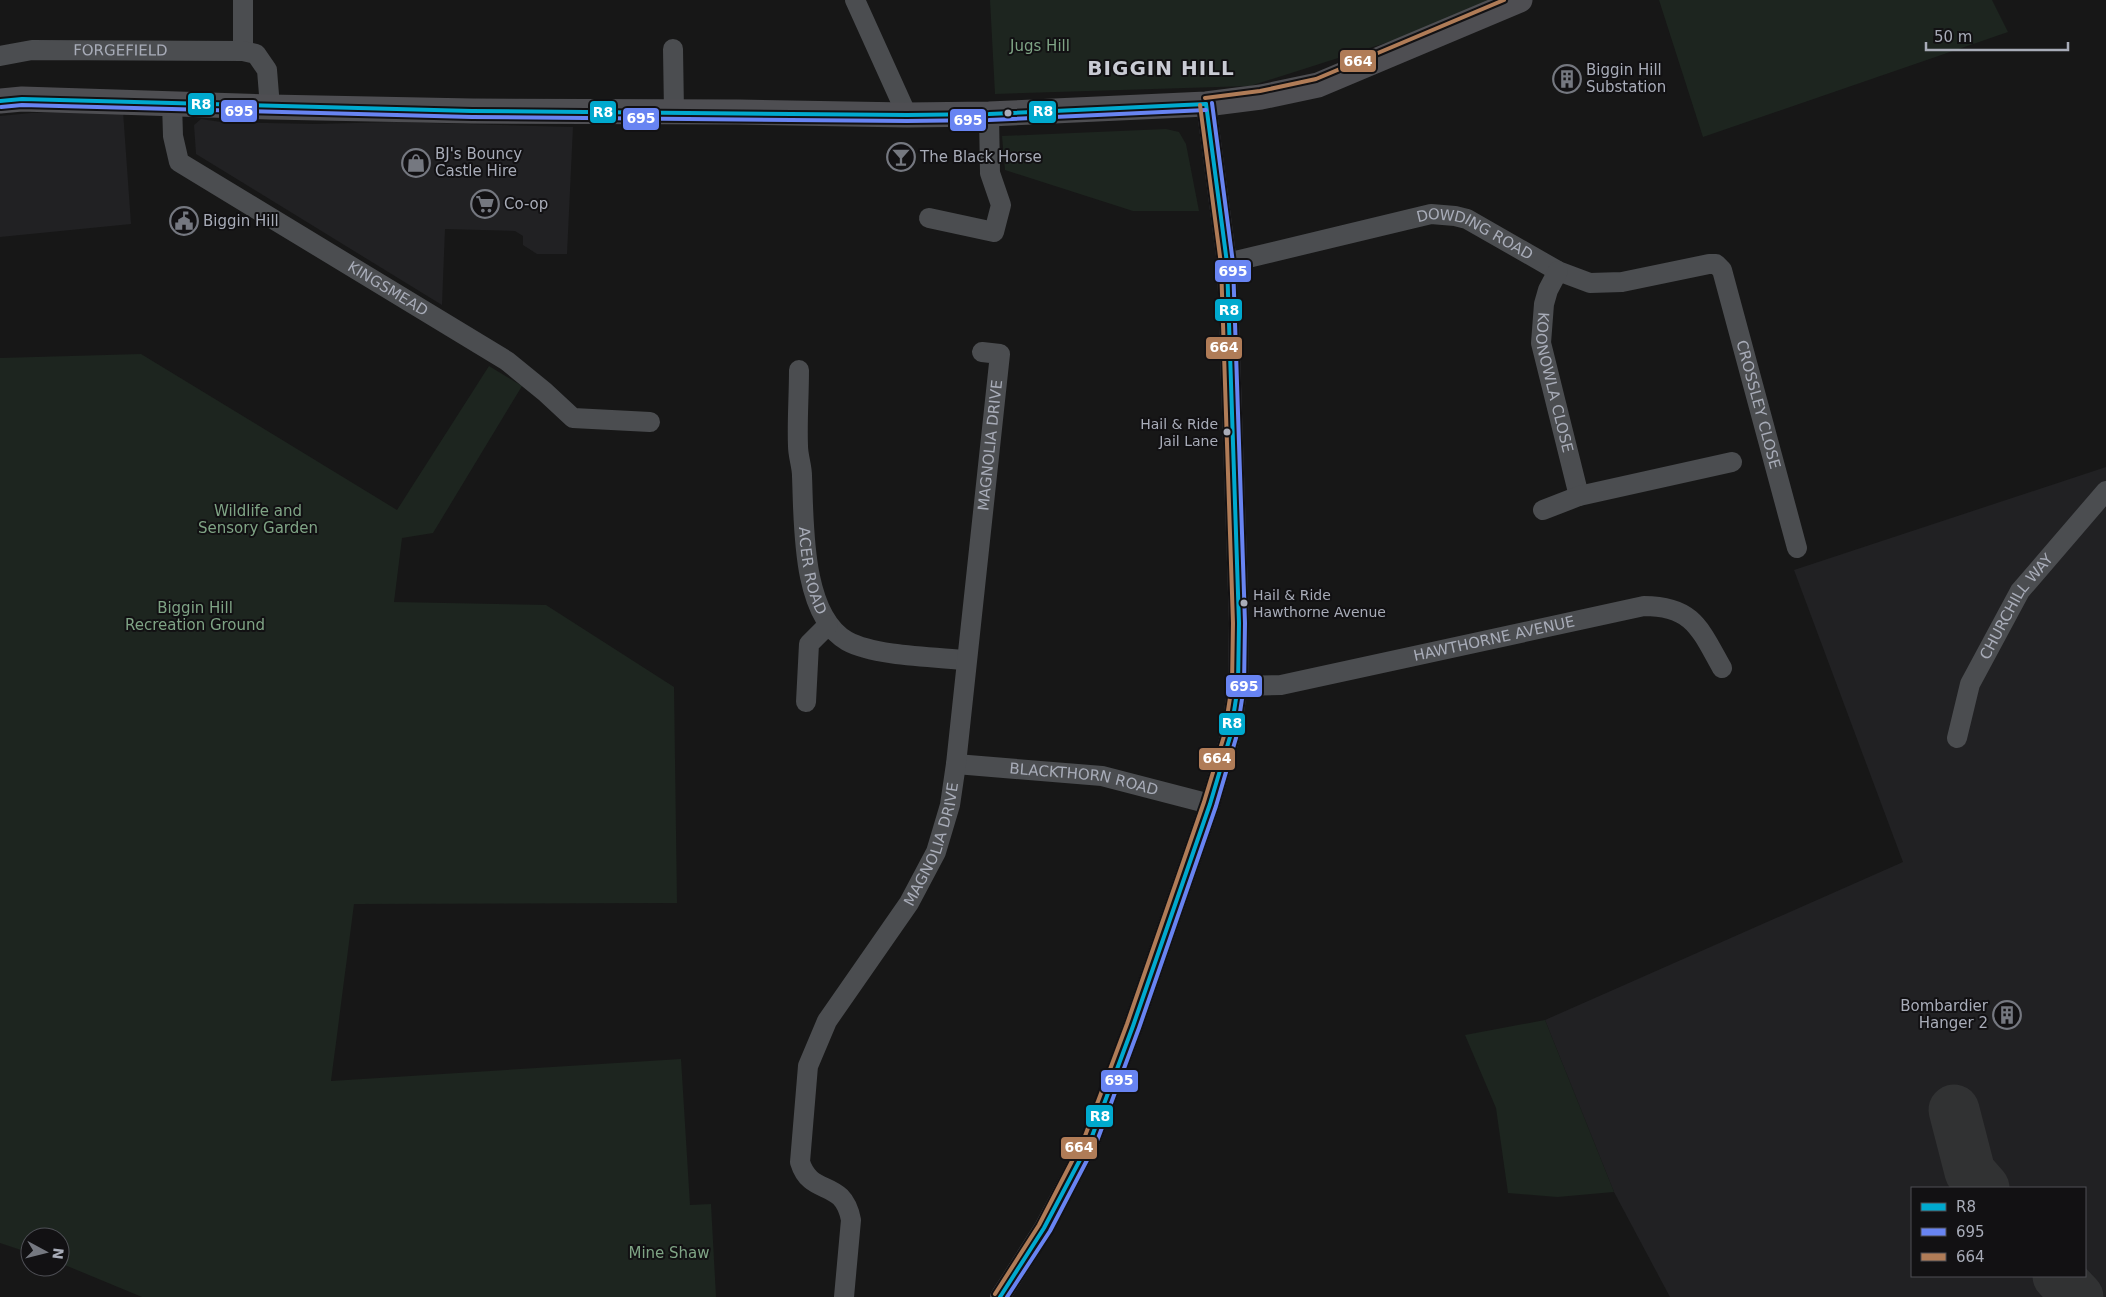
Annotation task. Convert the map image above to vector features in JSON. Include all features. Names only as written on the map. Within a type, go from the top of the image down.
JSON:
[{"type":"main road","points":[[0,102],[22,99],[472,112],[674,112],[907,116],[1206,104],[1261,97],[1318,85],[1520,0]]},
{"type":"street","points":[[243,0],[243,51],[256,54],[267,70],[270,107]]},
{"type":"street","points":[[855,0],[907,116]]},
{"type":"street","points":[[673,49],[674,112]]},
{"type":"street","name":"FORGEFIELD","points":[[0,56],[32,50],[243,51]]},
{"type":"street","name":"KINGSMEAD","points":[[172,103],[173,136],[179,162],[507,361],[545,392],[572,418],[650,422]]},
{"type":"street","points":[[1000,1297],[1044,1228],[1091,1139],[1133,1026],[1210,804],[1230,737],[1238,686],[1239,623],[1227,263],[1206,104]]},
{"type":"street","points":[[929,218],[994,232],[1001,205],[990,173],[989,114]]},
{"type":"street","name":"DOWDING ROAD","points":[[1227,263],[1431,214],[1438,214],[1467,219],[1558,271],[1590,283],[1606,284],[1716,264]]},
{"type":"street","name":"CROSSLEY CLOSE","points":[[1716,264],[1722,270],[1797,548]]},
{"type":"street","name":"KOONOWLA CLOSE","points":[[1558,271],[1548,290],[1544,304],[1541,343],[1579,496]]},
{"type":"street","name":"MAGNOLIA DRIVE","points":[[844,1297],[851,1220],[849,1210],[841,1196],[806,1176],[800,1162],[808,1066],[827,1021],[909,904],[936,852],[950,805],[1000,354],[982,352]]},
{"type":"street","name":"ACER ROAD","points":[[799,370],[798,448],[802,473],[803,522],[813,594],[828,625],[846,641],[870,650],[966,660]]},
{"type":"street","points":[[1544,510],[1579,496],[1732,462]]},
{"type":"street","name":"CHURCHILL WAY","points":[[1957,738],[1970,684],[2020,591],[2106,491]]},
{"type":"street","name":"HAWTHORNE AVENUE","points":[[1238,686],[1281,685],[1644,606],[1664,606],[1688,616],[1706,639],[1722,668]]},
{"type":"street","points":[[806,702],[809,644],[828,625]]},
{"type":"street","name":"BLACKTHORN ROAD","points":[[956,764],[1102,776],[1210,804]]},
{"type":"shaded area","points":[[123,111],[131,224],[0,237],[0,116],[31,113]]},
{"type":"shaded area","points":[[201,119],[221,122],[315,124],[394,122],[573,127],[567,254],[537,254],[523,245],[523,236],[515,231],[445,229],[442,305],[196,154],[194,125]]},
{"type":"shaded area","points":[[2106,467],[2106,1297],[1670,1297],[1614,1192],[1545,1020],[1903,862],[1794,570]]},
{"type":"green space","name":"Jugs Hill","points":[[990,0],[1520,0],[1250,86],[995,94]]},
{"type":"green space","points":[[1659,0],[1992,0],[2008,32],[1703,137]]},
{"type":"green space","points":[[1166,129],[1179,132],[1186,144],[1199,211],[1133,211],[1005,170],[1002,136]]},
{"type":"green space","points":[[141,354],[397,510],[489,366],[522,386],[433,533],[402,538],[394,602],[546,605],[674,687],[677,903],[354,904],[331,1081],[681,1059],[690,1205],[711,1204],[716,1297],[142,1297],[70,1267],[70,1227],[20,1227],[20,1250],[0,1243],[0,358]]},
{"type":"green space","points":[[1545,1020],[1614,1192],[1557,1197],[1508,1193],[1496,1108],[1465,1035]]},
{"type":"taxiway","points":[[1954,1110],[1970,1172],[1983,1187]]},
{"type":"taxiway","points":[[2059,1277],[2078,1297]]},
{"type":"transit line","name":"664","points":[[1205,98],[1260,91],[1316,79],[1504,0]]},
{"type":"transit line","name":"R8","points":[[0,101],[22,99],[472,111],[907,115],[989,114],[1206,104]]},
{"type":"transit line","name":"695","points":[[1007,1297],[1050,1231],[1097,1141],[1139,1028],[1216,806],[1236,738],[1244,686],[1245,623],[1233,263],[1212,103]]},
{"type":"transit line","name":"R8","points":[[1000,1297],[1044,1228],[1091,1139],[1133,1026],[1210,804],[1230,737],[1238,686],[1239,623],[1227,263],[1206,104]]},
{"type":"transit line","name":"695","points":[[1,107],[22,105],[472,117],[907,121],[989,120],[1206,110]]},
{"type":"transit line","name":"664","points":[[995,1294],[1039,1225],[1085,1136],[1127,1024],[1204,802],[1224,736],[1232,685],[1233,623],[1221,264],[1200,105]]},
{"type":"place","name":"Biggin Hill Substation","points":[[1567,79]]},
{"type":"place","name":"The Black Horse","points":[[901,157]]},
{"type":"place","name":"BJ's Bouncy Castle Hire","points":[[416,163]]},
{"type":"place","name":"Co-op","points":[[485,204]]},
{"type":"place","name":"Biggin Hill","points":[[184,221]]},
{"type":"place","name":"Hail & Ride Jail Lane","points":[[1227,432]]},
{"type":"place","name":"Hail & Ride Hawthorne Avenue","points":[[1244,603]]},
{"type":"place","name":"Bombardier Hanger 2","points":[[2007,1015]]},
{"type":"district","name":"BIGGIN HILL","points":[[1161,68]]},
{"type":"park label","name":"Wildlife and Sensory Garden","points":[[258,520]]},
{"type":"park label","name":"Biggin Hill Recreation Ground","points":[[195,616]]},
{"type":"park label","name":"Mine Shaw","points":[[669,1253]]}]
